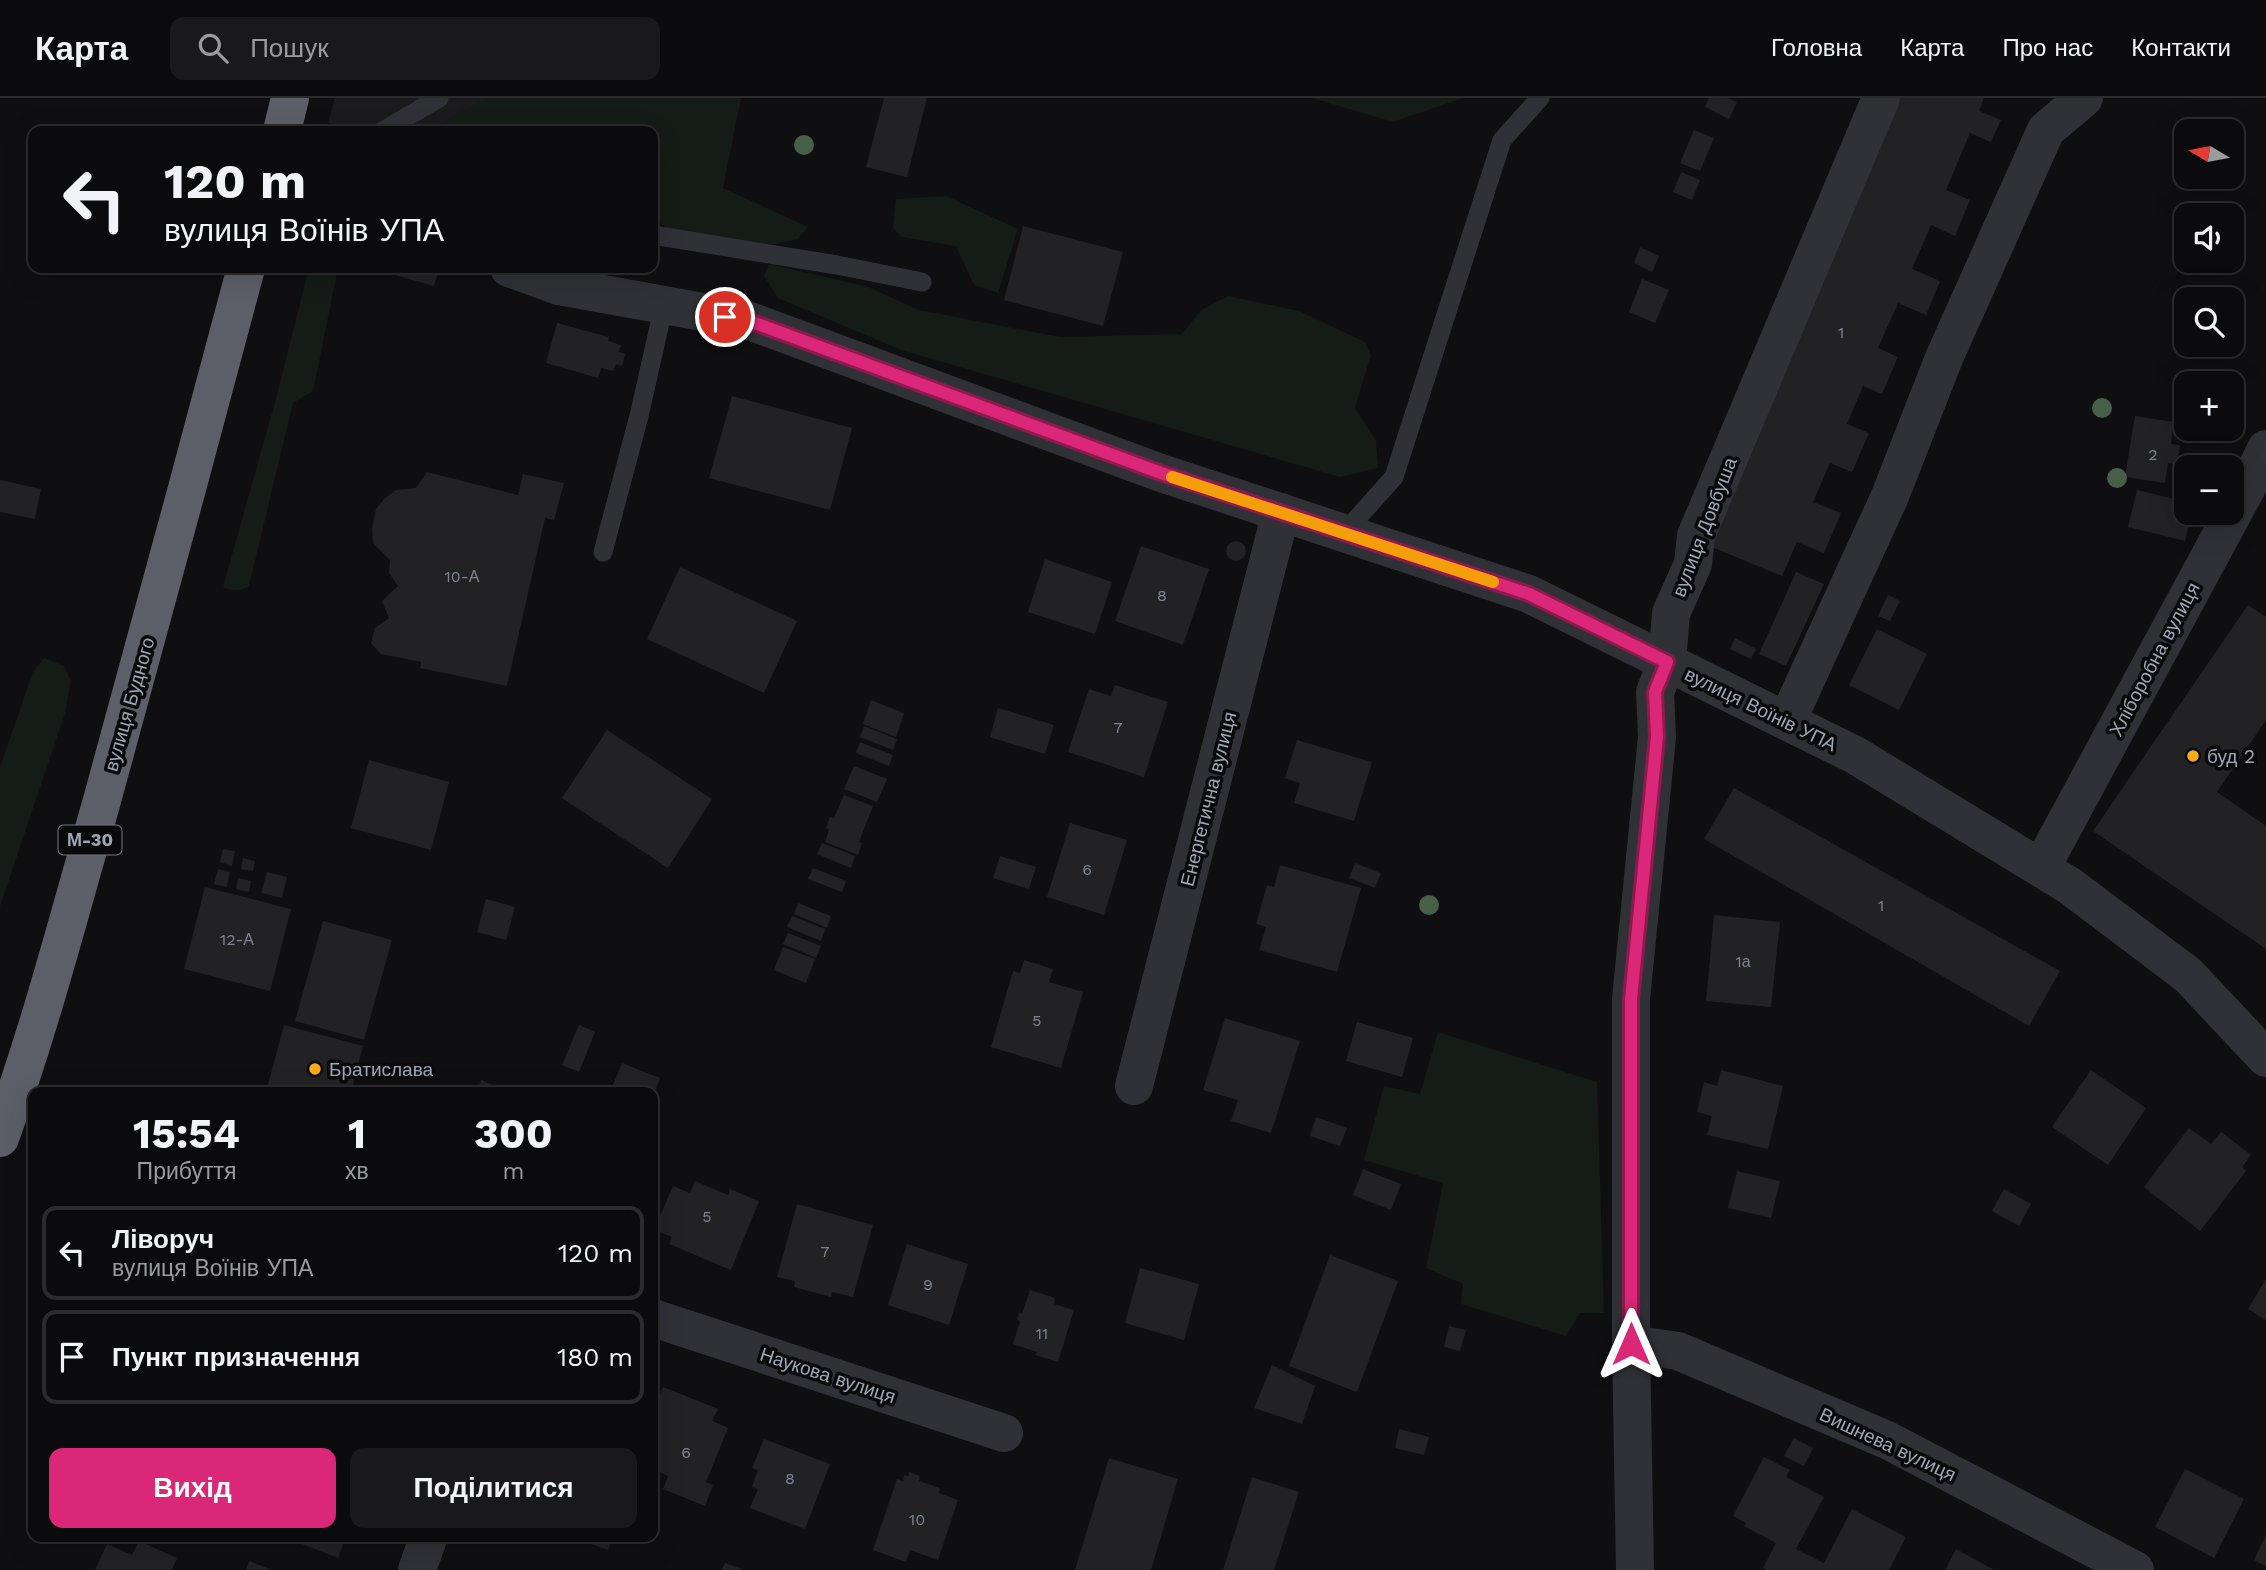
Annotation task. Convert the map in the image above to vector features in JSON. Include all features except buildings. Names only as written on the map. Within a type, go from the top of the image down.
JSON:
[{"type":"highway","points":[[283,126],[290,98]]},
{"type":"highway","name":"вулиця Будного","points":[[0,1138],[24,1097],[47,995],[155,612],[245,273]]},
{"type":"street","name":"вулиця Довбуша","points":[[1635,1570],[1631,1344],[1631,999],[1657,737],[1655,692],[1667,662],[1671,613],[1693,564],[1696,536],[1881,98]]},
{"type":"street","points":[[1787,721],[1890,496],[1944,358],[2046,130],[2084,98]]},
{"type":"street","name":"вулиця Воїнів УПА","points":[[523,273],[559,286],[747,320],[1161,473],[1529,594],[1855,755],[2070,886],[2188,975],[2266,1058]]},
{"type":"street","name":"Хліборобна вулиця","points":[[2041,868],[2266,449]]},
{"type":"street","name":"Енергетична вулиця","points":[[1134,1086],[1282,512]]},
{"type":"street","name":"Наукова вулиця","points":[[658,1320],[1004,1433]]},
{"type":"street","name":"Вишнева вулиця","points":[[1631,1344],[1678,1351],[1887,1440],[2135,1570]]},
{"type":"street","points":[[417,1570],[427,1542]]},
{"type":"lane","points":[[391,126],[439,98]]},
{"type":"lane","points":[[1344,533],[1394,477],[1502,141],[1540,98]]},
{"type":"lane","points":[[658,236],[922,282]]},
{"type":"lane","points":[[603,552],[639,416],[664,305]]},
{"type":"shaded area","points":[[335,98],[713,98],[658,128],[658,126],[340,126],[328,123]]},
{"type":"shaded area","points":[[490,98],[741,98],[723,188],[808,227],[798,239],[749,249],[669,229],[658,221],[658,126],[437,126]]},
{"type":"shaded area","points":[[1312,98],[1463,98],[1393,122]]},
{"type":"shaded area","points":[[946,196],[1018,229],[998,293],[974,285],[956,246],[902,237],[893,228],[896,199]]},
{"type":"shaded area","points":[[769,264],[868,287],[919,310],[1060,337],[1182,334],[1201,310],[1228,296],[1299,311],[1365,342],[1371,355],[1355,408],[1376,441],[1378,468],[1340,477],[901,350],[778,298],[764,276]]},
{"type":"shaded area","points":[[308,273],[337,273],[314,387],[312,392],[293,403],[249,586],[239,590],[230,589],[223,587]]},
{"type":"shaded area","points":[[44,658],[64,666],[71,681],[65,713],[0,907],[0,767],[33,672]]},
{"type":"shaded area","points":[[1438,1032],[1597,1082],[1604,1313],[1580,1313],[1566,1336],[1461,1304],[1463,1284],[1426,1268],[1443,1183],[1364,1160],[1384,1086],[1420,1094]]},
{"type":"slow traffic","points":[[1172,477],[1493,582]]},
{"type":"place","name":"буд 2","points":[[2193,756]]},
{"type":"place","name":"Братислава","points":[[315,1069]]},
{"type":"route","points":[[725,317],[747,320],[1161,473],[1529,594],[1667,662],[1655,692],[1657,737],[1631,999],[1631,1344]]}]
